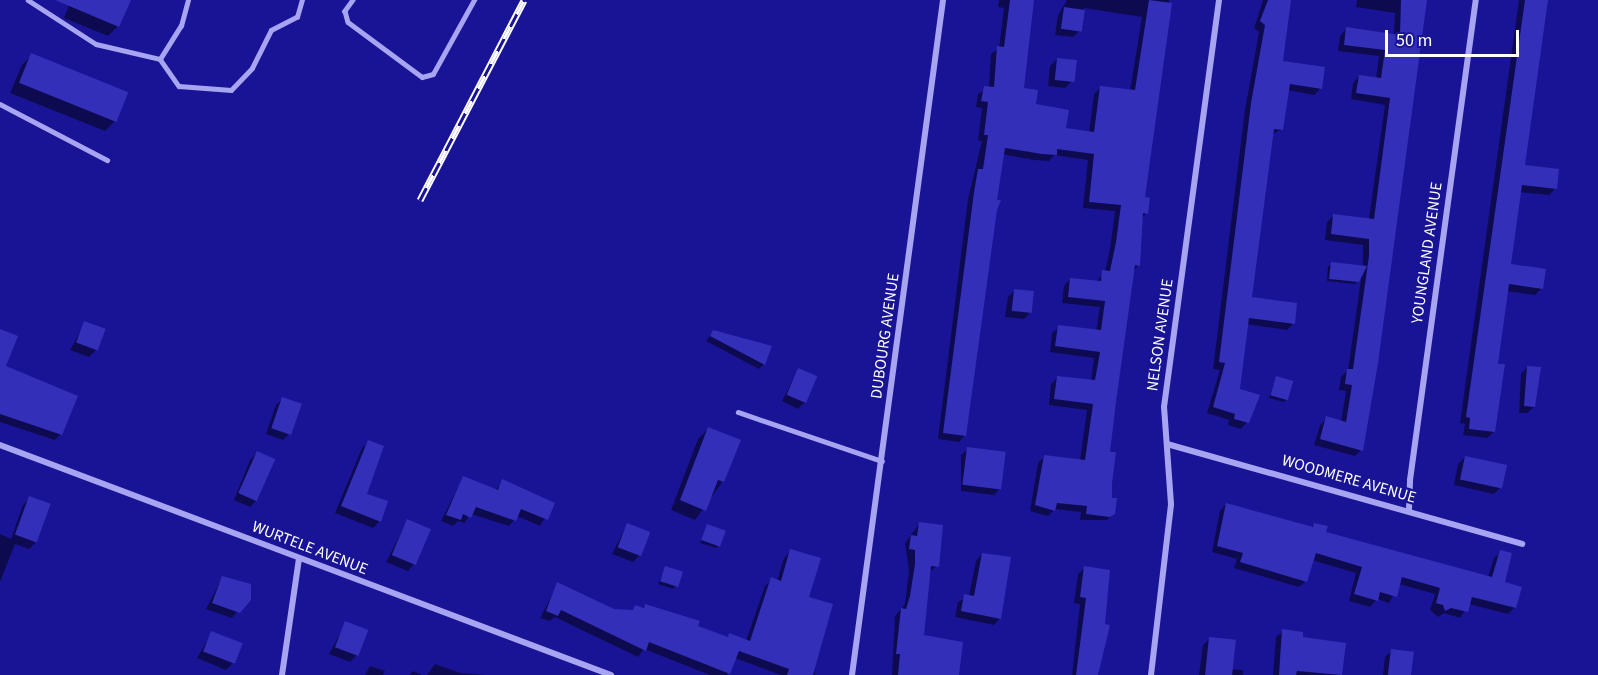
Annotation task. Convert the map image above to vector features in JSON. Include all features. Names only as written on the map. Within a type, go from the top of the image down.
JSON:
[{"type":"street","name":"DUBOURG AVENUE","points":[[852,675],[943,0]]},
{"type":"street","name":"NELSON AVENUE","points":[[1151,675],[1169,537],[1164,406],[1219,0]]},
{"type":"street","name":"YOUNGLAND AVENUE","points":[[1409,510],[1411,468],[1476,0]]},
{"type":"street","name":"WOODMERE AVENUE","points":[[1167,444],[1409,510],[1522,544]]},
{"type":"street","name":"WURTELE AVENUE","points":[[0,445],[611,675]]},
{"type":"street","points":[[282,675],[299,558]]},
{"type":"lane","points":[[28,0],[96,44],[160,58],[179,86],[231,90],[252,68],[271,30],[297,17],[302,0]]},
{"type":"lane","points":[[160,58],[181,26],[188,0]]},
{"type":"lane","points":[[353,0],[345,11],[348,22],[422,76],[433,74],[474,0]]},
{"type":"lane","points":[[0,104],[107,160]]},
{"type":"lane","points":[[738,412],[882,460]]},
{"type":"building","points":[[55,0],[131,0],[119,27]]},
{"type":"building","points":[[1010,0],[1034,0],[1024,88],[1038,90],[1036,104],[1069,110],[1066,128],[1094,132],[1100,86],[1135,90],[1149,0],[1172,3],[1145,197],[1150,198],[1148,214],[1143,213],[1140,266],[1135,265],[1116,402],[1110,452],[1116,452],[1112,498],[1117,498],[1115,514],[1110,517],[1086,514],[1087,506],[1057,503],[1055,511],[1035,505],[1044,455],[1085,460],[1093,404],[1054,399],[1057,376],[1095,380],[1100,352],[1055,346],[1058,325],[1101,330],[1105,301],[1068,297],[1070,278],[1101,281],[1102,270],[1110,271],[1116,242],[1121,205],[1089,202],[1094,154],[1057,149],[1057,155],[1042,154],[1005,148],[997,200],[1001,200],[997,210],[966,436],[943,433],[974,192],[978,169],[983,169],[988,135],[984,135],[988,102],[981,101],[984,86],[994,87],[997,46],[1004,47]]},
{"type":"building","points":[[1268,0],[1291,0],[1283,61],[1325,67],[1322,89],[1290,84],[1283,130],[1274,129],[1252,297],[1297,303],[1295,324],[1249,318],[1240,389],[1260,395],[1249,423],[1234,419],[1235,414],[1213,407],[1225,363],[1219,362],[1251,103],[1265,25],[1260,21]]},
{"type":"building","points":[[1401,0],[1427,0],[1378,363],[1363,451],[1320,439],[1326,416],[1346,422],[1352,385],[1345,384],[1347,369],[1353,369],[1369,256],[1369,239],[1331,234],[1333,214],[1374,219],[1390,98],[1356,93],[1359,75],[1381,78],[1385,50],[1344,45],[1346,27],[1400,35]]},
{"type":"building","points":[[1525,0],[1548,0],[1525,165],[1559,169],[1557,189],[1522,185],[1511,264],[1546,269],[1543,289],[1509,284],[1498,364],[1505,364],[1495,432],[1469,429],[1470,418],[1466,417]]},
{"type":"building","points":[[1064,7],[1085,10],[1082,32],[1061,29]]},
{"type":"building","points":[[31,53],[128,92],[116,122],[19,83]]},
{"type":"building","points":[[1057,58],[1077,60],[1075,82],[1055,80]]},
{"type":"building","points":[[1331,262],[1367,266],[1359,282],[1329,279]]},
{"type":"building","points":[[1014,289],[1034,291],[1032,313],[1012,311]]},
{"type":"building","points":[[84,321],[106,329],[98,350],[76,343]]},
{"type":"building","points":[[0,329],[18,336],[6,366],[78,396],[62,435],[0,414]]},
{"type":"building","points":[[713,330],[772,346],[765,365],[710,336]]},
{"type":"building","points":[[1527,366],[1541,367],[1535,407],[1524,406]]},
{"type":"building","points":[[798,368],[817,376],[806,403],[787,395]]},
{"type":"building","points":[[1276,376],[1293,381],[1288,400],[1270,395]]},
{"type":"building","points":[[282,397],[302,404],[291,435],[271,428]]},
{"type":"building","points":[[708,427],[741,440],[724,482],[718,480],[706,511],[680,500]]},
{"type":"building","points":[[368,440],[384,446],[367,494],[388,501],[381,522],[341,506]]},
{"type":"building","points":[[967,447],[1006,452],[1001,489],[962,485]]},
{"type":"building","points":[[257,451],[275,459],[257,501],[238,493]]},
{"type":"building","points":[[1465,456],[1507,465],[1502,488],[1460,479]]},
{"type":"building","points":[[463,476],[498,490],[502,479],[555,503],[548,520],[521,509],[516,521],[476,507],[471,518],[463,514],[461,520],[446,515]]},
{"type":"building","points":[[29,496],[51,504],[37,542],[15,535]]},
{"type":"building","points":[[1226,503],[1313,527],[1314,523],[1328,526],[1326,532],[1492,577],[1500,550],[1512,553],[1505,582],[1522,587],[1516,608],[1472,597],[1468,612],[1451,608],[1445,611],[1443,605],[1436,603],[1440,588],[1402,577],[1397,597],[1380,592],[1378,601],[1354,594],[1362,567],[1316,553],[1307,582],[1240,562],[1243,553],[1217,546]]},
{"type":"building","points":[[407,519],[431,529],[416,565],[392,555]]},
{"type":"building","points":[[919,522],[943,525],[939,567],[931,566],[924,635],[963,642],[959,675],[898,675],[900,654],[896,654],[901,608],[906,609],[915,564],[915,550],[909,549],[911,535],[917,536]]},
{"type":"building","points":[[627,523],[650,532],[641,556],[618,547]]},
{"type":"building","points":[[707,524],[726,531],[720,547],[701,540]]},
{"type":"building","points":[[790,549],[821,558],[809,597],[833,604],[813,675],[787,675],[789,669],[739,651],[730,674],[649,642],[646,651],[561,610],[558,616],[546,611],[557,582],[614,609],[633,610],[635,605],[644,608],[645,604],[700,621],[698,626],[728,637],[729,633],[750,641],[771,577],[781,581]]},
{"type":"building","points":[[982,553],[1011,557],[1001,619],[961,611],[964,594],[974,596]]},
{"type":"building","points":[[665,566],[683,572],[678,587],[660,581]]},
{"type":"building","points":[[1084,566],[1110,570],[1105,624],[1110,625],[1098,675],[1076,675],[1086,598],[1080,597]]},
{"type":"building","points":[[222,576],[251,584],[251,600],[240,613],[212,603]]},
{"type":"building","points":[[345,621],[368,630],[358,656],[335,647]]},
{"type":"building","points":[[1282,629],[1303,632],[1303,637],[1346,643],[1342,675],[1297,671],[1296,675],[1279,675]]},
{"type":"building","points":[[211,631],[243,643],[235,664],[203,652]]},
{"type":"building","points":[[1209,637],[1236,640],[1232,675],[1205,675]]},
{"type":"building","points":[[1391,649],[1414,652],[1411,675],[1388,675]]},
{"type":"railway","points":[[420,200],[524,0]]}]
